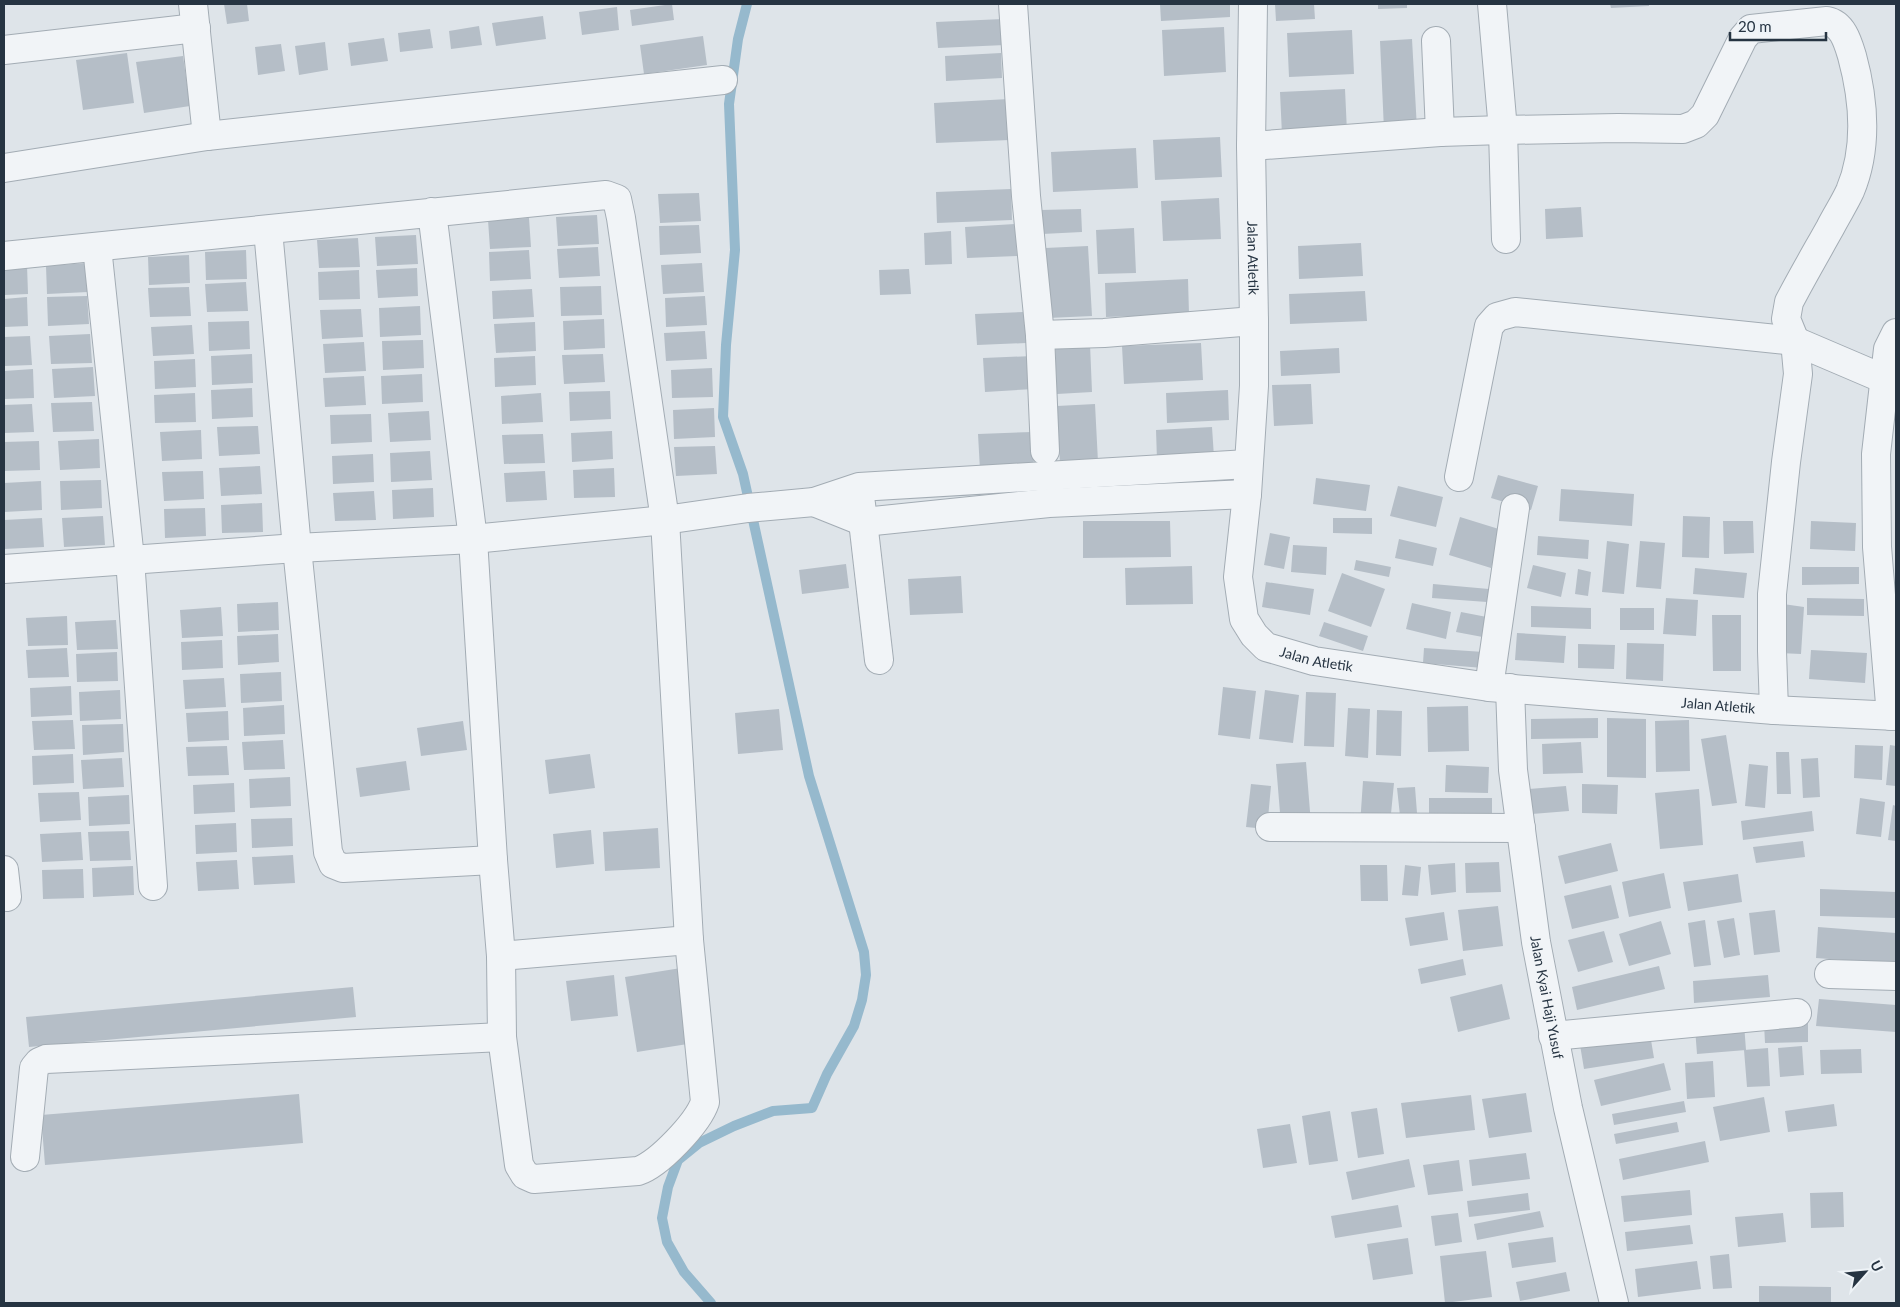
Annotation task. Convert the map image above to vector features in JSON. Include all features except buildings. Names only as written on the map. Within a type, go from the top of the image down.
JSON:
[{"type":"street","points":[[1013,4],[1026,196],[1040,335],[1045,452]]},
{"type":"street","name":"Jalan Atletik","points":[[1253,4],[1251,146],[1254,386],[1248,464],[1248,494],[1238,577],[1244,618],[1254,635],[1266,647],[1314,661],[1500,688],[1774,710],[1894,716]]},
{"type":"street","points":[[1492,4],[1503,130],[1506,239]]},
{"type":"street","points":[[4,50],[194,16],[207,136]]},
{"type":"street","points":[[1251,146],[1440,132],[1618,128],[1683,130],[1696,124],[1705,115],[1748,32],[1761,27],[1827,22],[1834,22],[1840,28],[1850,50],[1860,84],[1863,111],[1861,146],[1850,192],[1789,302],[1786,320],[1795,341],[1798,374],[1786,462],[1772,594],[1774,710]]},
{"type":"street","points":[[1436,41],[1440,132]]},
{"type":"street","points":[[4,168],[207,136],[723,80]]},
{"type":"street","points":[[4,256],[268,230],[432,212],[606,195],[617,200],[665,520],[689,940],[705,1102],[694,1122],[647,1168],[638,1171],[534,1179],[525,1175],[519,1165],[502,1037],[501,956],[493,860],[473,538],[432,212]]},
{"type":"street","points":[[268,230],[297,548],[328,852],[332,864],[343,868],[493,860]]},
{"type":"street","points":[[97,247],[130,559],[153,886]]},
{"type":"street","points":[[1459,477],[1489,326],[1497,317],[1515,312],[1795,341],[1890,380]]},
{"type":"street","points":[[1040,335],[1104,333],[1254,321]]},
{"type":"street","points":[[1894,716],[1877,547],[1876,454],[1890,380],[1888,349],[1896,333]]},
{"type":"street","points":[[4,569],[130,559],[473,538],[665,520],[776,504],[814,502],[859,487],[1248,464]]},
{"type":"street","points":[[859,487],[879,660]]},
{"type":"street","points":[[814,502],[864,522],[1049,503],[1248,494]]},
{"type":"street","name":"Jalan Kyai Haji Yusuf","points":[[1516,508],[1500,688],[1536,942],[1553,1036],[1614,1303]]},
{"type":"street","points":[[1270,828],[1521,828]]},
{"type":"street","points":[[4,870],[7,897]]},
{"type":"street","points":[[501,956],[689,940]]},
{"type":"street","points":[[1829,974],[1896,976]]},
{"type":"street","points":[[1553,1036],[1797,1013]]},
{"type":"street","points":[[25,1157],[34,1068],[38,1062],[46,1059],[502,1037]]},
{"type":"waterway","points":[[711,1303],[684,1272],[667,1242],[662,1218],[668,1187],[678,1160],[699,1143],[734,1126],[773,1111],[812,1108],[827,1074],[854,1026],[862,1000],[866,975],[864,952],[809,776],[743,474],[723,417],[726,345],[735,250],[729,104],[738,39],[747,4]]}]
